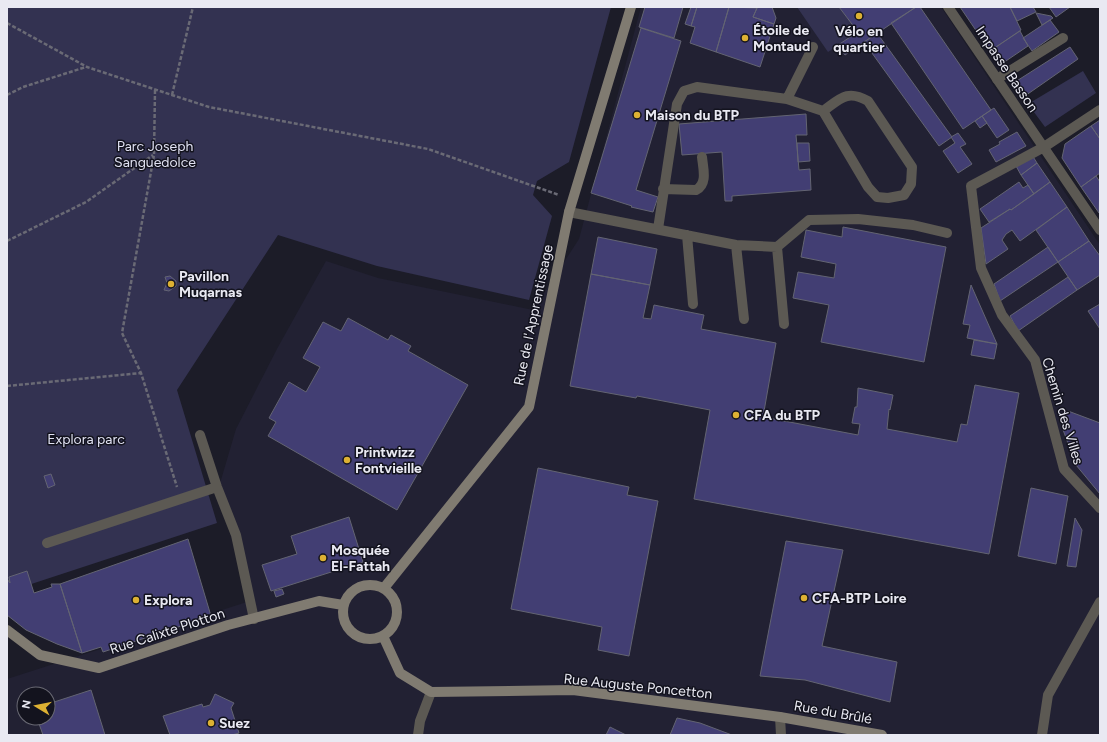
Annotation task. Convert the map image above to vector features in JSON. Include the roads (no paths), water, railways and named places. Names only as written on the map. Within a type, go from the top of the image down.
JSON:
[{"type":"street","name":"Rue de l'Apprentissage","points":[[384,588],[529,407],[569,212],[631,7]]},
{"type":"street","name":"Impasse Basson","points":[[948,7],[1100,230]]},
{"type":"street","points":[[997,79],[1063,38]]},
{"type":"street","points":[[786,99],[813,47]]},
{"type":"street","points":[[658,229],[677,104],[684,91],[697,87],[786,99],[823,111],[868,187],[877,197],[888,198],[904,194],[910,184],[912,167],[868,101],[857,95],[844,96],[823,111]]},
{"type":"street","name":"Chemin des Villes","points":[[1100,110],[1044,147],[971,186],[981,268],[1002,315],[1035,360],[1064,469],[1100,508]]},
{"type":"street","points":[[663,189],[696,190],[701,188],[704,183],[702,157]]},
{"type":"street","points":[[569,212],[736,245],[777,248],[809,220],[858,219],[913,225],[947,233]]},
{"type":"street","points":[[687,235],[693,304]]},
{"type":"street","points":[[736,245],[744,319]]},
{"type":"street","points":[[777,248],[784,324]]},
{"type":"street","points":[[200,435],[217,487],[236,535],[254,619]]},
{"type":"street","points":[[47,543],[217,487]]},
{"type":"street","points":[[376,584],[384,588],[393,596],[398,608],[395,624],[383,636],[375,639],[366,639],[354,633],[345,623],[343,614],[347,597],[359,586],[376,584]]},
{"type":"street","name":"Rue Calixte Plotton","points":[[7,630],[40,655],[99,668],[254,619],[319,601],[344,605]]},
{"type":"street","points":[[1042,735],[1048,695],[1100,602]]},
{"type":"street","points":[[383,636],[400,673],[431,692],[420,721],[418,735]]},
{"type":"street","name":"Rue Auguste Poncetton","points":[[431,692],[573,690],[780,717]]},
{"type":"street","points":[[780,717],[781,735]]},
{"type":"street","name":"Rue du Brûlé","points":[[780,717],[882,735]]},
{"type":"place","name":"Vélo en quartier","points":[[859,16]]},
{"type":"place","name":"Étoile de Montaud","points":[[745,38]]},
{"type":"place","name":"Maison du BTP","points":[[637,115]]},
{"type":"place","name":"Pavillon Muqarnas","points":[[171,284]]},
{"type":"place","name":"CFA du BTP","points":[[736,415]]},
{"type":"place","name":"Printwizz Fontvieille","points":[[347,460]]},
{"type":"place","name":"Mosquée El-Fattah","points":[[323,558]]},
{"type":"place","name":"CFA-BTP Loire","points":[[804,598]]},
{"type":"place","name":"Explora","points":[[136,600]]},
{"type":"place","name":"Suez","points":[[211,723]]},
{"type":"park label","name":"Parc Joseph Sanguedolce","points":[[155,154]]},
{"type":"park label","name":"Explora parc","points":[[86,439]]}]
